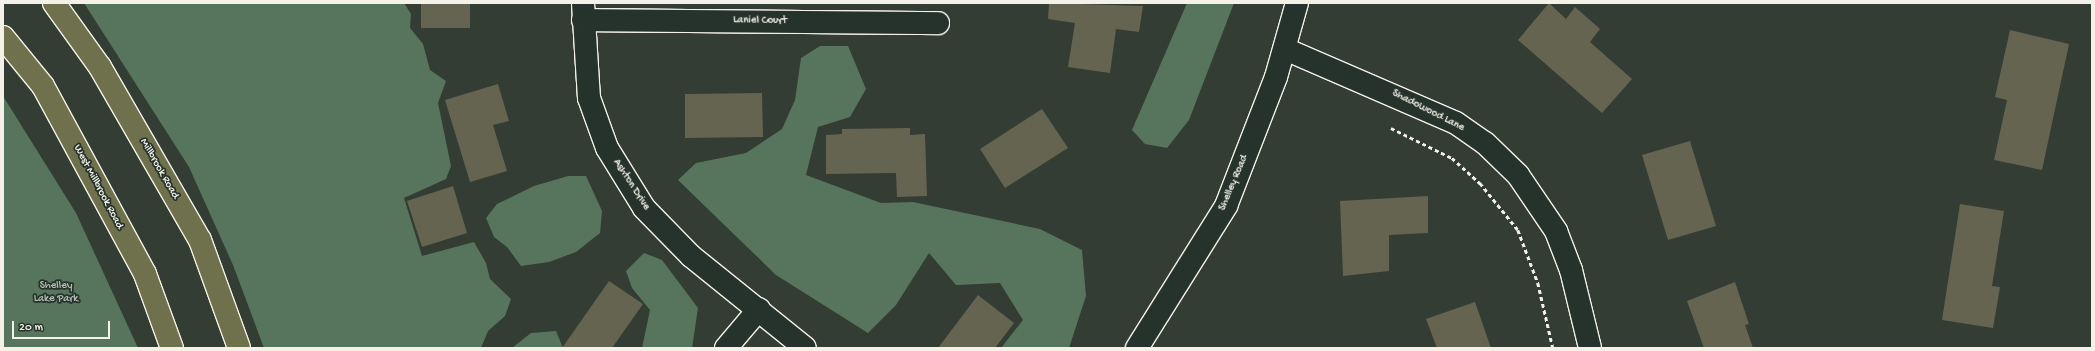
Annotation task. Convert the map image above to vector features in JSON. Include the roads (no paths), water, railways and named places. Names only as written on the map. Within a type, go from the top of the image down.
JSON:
[{"type":"main road","name":"Millbrook Road","points":[[54,3],[100,67],[200,240],[239,348]]},
{"type":"main road","name":"West Millbrook Road","points":[[3,37],[47,93],[145,274],[172,348]]},
{"type":"street","name":"Shelley Road","points":[[1137,348],[1226,206],[1285,49],[1297,3]]},
{"type":"street","name":"Laniel Court","points":[[583,11],[938,23]]},
{"type":"street","name":"Ashton Drive","points":[[583,11],[589,98],[617,166],[644,208],[692,256],[759,309],[805,348]]},
{"type":"street","name":"Shadowood Lane","points":[[1285,49],[1456,123],[1485,143],[1518,175],[1556,231],[1571,270],[1590,348]]},
{"type":"street","points":[[726,348],[759,309]]},
{"type":"park label","name":"Shelley Lake Park","points":[[56,293]]}]
